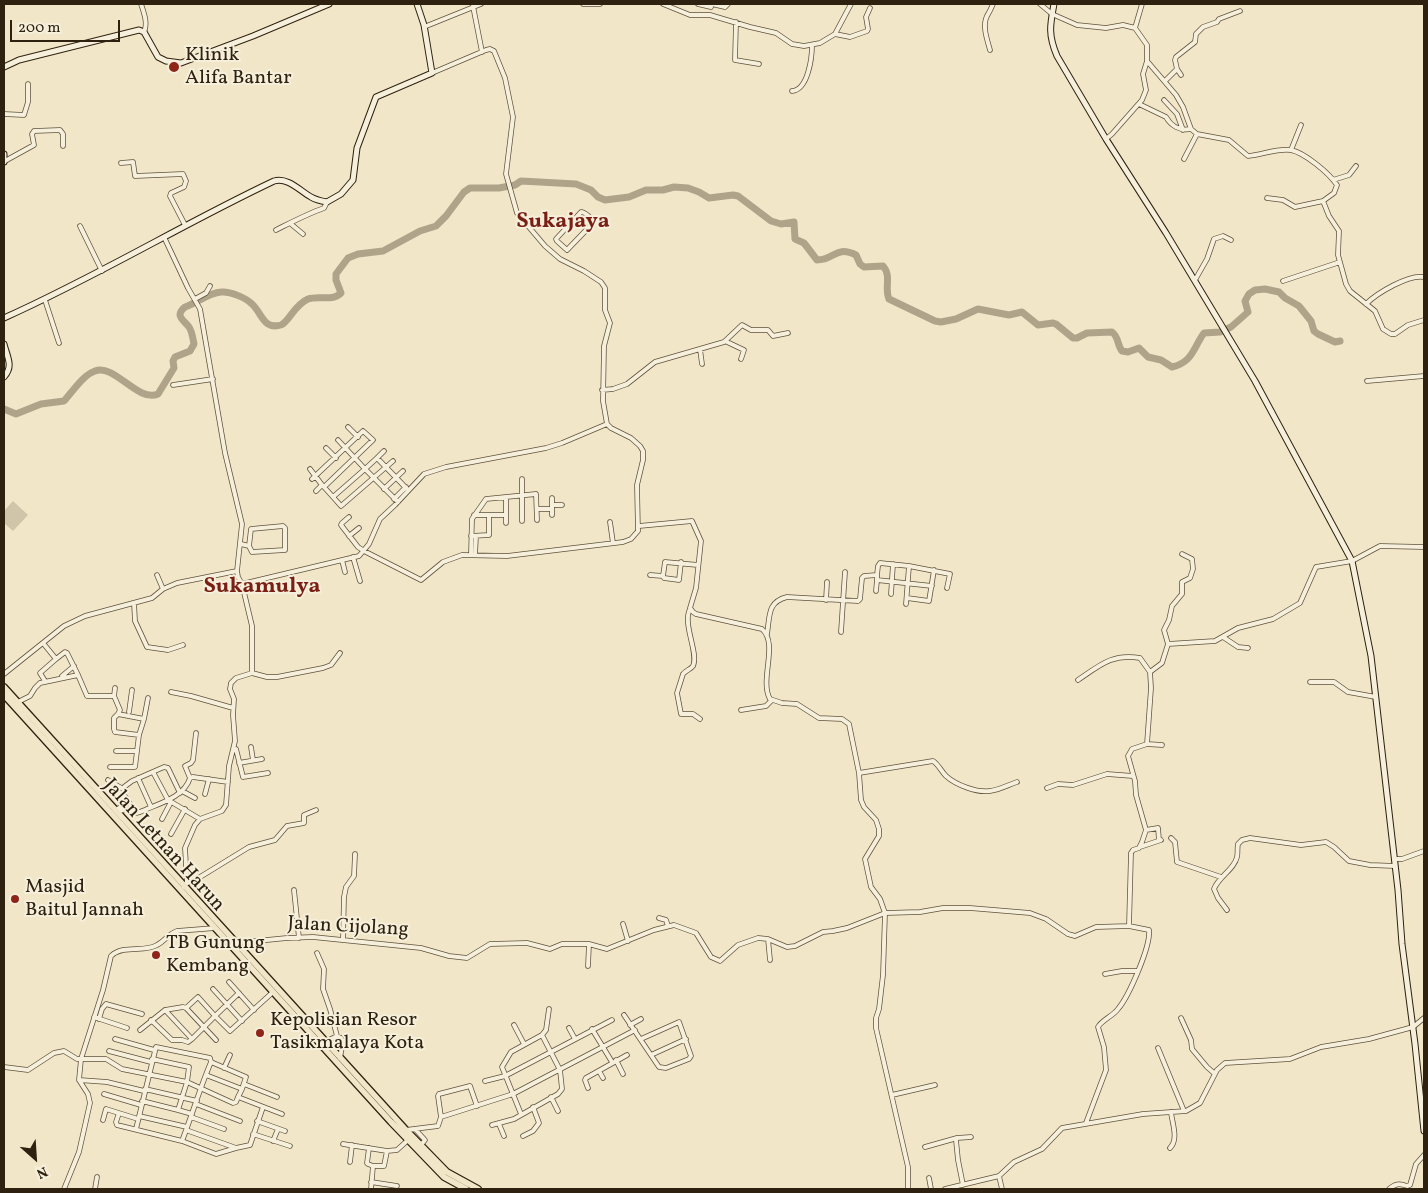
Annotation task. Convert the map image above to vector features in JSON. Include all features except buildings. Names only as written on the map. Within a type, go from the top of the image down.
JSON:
[{"type":"main road","points":[[4,688],[76,770]]},
{"type":"main road","name":"Jalan Letnan Harun","points":[[4,696],[185,885],[215,928],[325,1042],[341,1062]]},
{"type":"main road","name":"Jalan Letnan Harun","points":[[76,770],[204,912],[236,943],[273,992],[404,1131],[421,1145],[447,1172],[478,1189]]},
{"type":"main road","name":"Jalan Letnan Harun","points":[[404,1131],[408,1140],[444,1177],[466,1189]]},
{"type":"street","points":[[141,4],[146,20],[144,32]]},
{"type":"street","points":[[4,67],[19,60],[139,30],[144,32],[158,57],[166,61],[181,63],[253,36],[329,4]]},
{"type":"street","points":[[416,4],[424,27],[432,73]]},
{"type":"street","points":[[424,27],[481,4]]},
{"type":"street","points":[[582,4],[600,4]]},
{"type":"street","points":[[663,4],[690,15],[710,15],[778,33],[794,44],[812,45],[834,34],[851,4]]},
{"type":"street","points":[[698,4],[725,7],[728,4]]},
{"type":"street","points":[[990,50],[985,32],[987,16],[993,4]]},
{"type":"street","points":[[1040,4],[1052,14],[1070,23],[1106,28],[1122,25],[1134,28],[1147,45],[1147,61],[1142,75],[1146,90],[1139,104],[1109,136]]},
{"type":"street","points":[[1054,4],[1050,31],[1052,45],[1057,56],[1109,136],[1224,329],[1279,424],[1352,560],[1371,656],[1398,890],[1402,944],[1422,1094],[1424,1131]]},
{"type":"street","points":[[1134,28],[1142,4]]},
{"type":"street","points":[[710,15],[712,5]]},
{"type":"street","points":[[473,6],[482,52]]},
{"type":"street","points":[[834,34],[850,37],[867,31],[866,17],[870,8]]},
{"type":"street","points":[[1181,75],[1175,60],[1176,57],[1194,44],[1196,34],[1202,28],[1240,10]]},
{"type":"street","points":[[736,22],[735,60],[759,64]]},
{"type":"street","points":[[792,91],[799,89],[803,85],[812,56],[812,45]]},
{"type":"street","points":[[276,230],[291,224],[302,216],[324,208],[327,202],[341,194],[353,180],[357,148],[376,96],[490,49],[495,53],[505,78],[511,104],[513,117],[506,174],[520,218],[536,238],[554,254],[601,282],[605,288],[605,308],[610,323],[605,342],[602,390],[607,424],[614,431],[633,439],[643,452],[637,485],[639,526],[638,531],[631,539],[613,543],[507,556],[473,554],[459,556],[445,561],[421,580],[364,551],[349,536],[341,524],[348,517]]},
{"type":"street","points":[[1147,61],[1165,81],[1182,105],[1191,129],[1197,134],[1226,138],[1248,156],[1291,150],[1313,162],[1336,185],[1336,190],[1323,201],[1295,207],[1283,200],[1267,198]]},
{"type":"street","points":[[1165,81],[1178,70]]},
{"type":"street","points":[[4,114],[24,115],[28,102],[28,84]]},
{"type":"street","points":[[1164,100],[1177,114],[1183,130]]},
{"type":"street","points":[[1139,104],[1165,116],[1174,126],[1183,130],[1191,129]]},
{"type":"street","points":[[1291,150],[1301,125]]},
{"type":"street","points":[[4,154],[4,161],[34,145],[32,134],[34,131],[60,130],[63,134],[63,146]]},
{"type":"street","points":[[1184,160],[1197,134]]},
{"type":"street","points":[[121,163],[133,162],[135,176],[183,174],[186,181],[184,187],[171,193],[170,196],[185,225]]},
{"type":"street","points":[[1333,180],[1349,176],[1356,166]]},
{"type":"street","points":[[4,318],[102,271],[185,225],[277,180],[286,182],[313,198],[327,202]]},
{"type":"street","points":[[1323,201],[1329,216],[1339,231],[1337,250],[1347,287],[1376,313],[1383,330],[1396,334],[1408,325],[1424,320]]},
{"type":"street","points":[[581,212],[584,212],[592,219],[592,225],[570,249],[567,250],[561,245],[556,239],[581,212]]},
{"type":"street","points":[[291,224],[303,234]]},
{"type":"street","points":[[80,226],[102,271]]},
{"type":"street","points":[[1195,280],[1207,259],[1214,239],[1222,236],[1231,240]]},
{"type":"street","points":[[164,237],[196,301],[213,378],[225,453],[242,524],[241,544],[236,571],[242,584],[252,626],[252,673]]},
{"type":"street","points":[[554,254],[561,245]]},
{"type":"street","points":[[1284,282],[1340,262]]},
{"type":"street","points":[[1366,304],[1374,296],[1391,286],[1424,277]]},
{"type":"street","points":[[196,301],[206,293],[210,286]]},
{"type":"street","points":[[44,300],[59,343]]},
{"type":"street","points":[[602,390],[613,389],[627,384],[655,362],[725,341],[734,330],[743,324],[751,330],[768,330],[773,336],[788,333]]},
{"type":"street","points":[[725,341],[744,350],[741,359]]},
{"type":"street","points":[[4,344],[10,367],[9,372],[4,377]]},
{"type":"street","points":[[700,349],[702,364]]},
{"type":"street","points":[[1367,381],[1424,376]]},
{"type":"street","points":[[173,385],[213,378]]},
{"type":"street","points":[[242,584],[359,556],[369,544],[380,519],[407,488],[428,472],[546,448],[607,424]]},
{"type":"street","points":[[348,427],[358,437]]},
{"type":"street","points":[[314,478],[365,431],[373,441],[356,458],[316,491]]},
{"type":"street","points":[[338,440],[396,500]]},
{"type":"street","points":[[326,448],[336,458]]},
{"type":"street","points":[[333,497],[384,451]]},
{"type":"street","points":[[377,458],[407,488]]},
{"type":"street","points":[[310,470],[314,478],[340,505],[343,505],[393,461]]},
{"type":"street","points":[[384,489],[402,471]]},
{"type":"street","points":[[522,479],[522,521]]},
{"type":"street","points":[[473,554],[474,536],[472,520],[486,499],[536,494],[537,520]]},
{"type":"street","points":[[506,497],[506,523]]},
{"type":"street","points":[[552,498],[552,515]]},
{"type":"street","points":[[537,508],[562,505]]},
{"type":"street","points":[[474,515],[506,515]]},
{"type":"street","points":[[474,536],[489,535],[489,516]]},
{"type":"street","points":[[639,526],[692,521],[701,541],[696,588],[687,617],[693,652],[693,665],[692,668],[683,674],[677,693],[681,714],[692,714],[700,719]]},
{"type":"street","points":[[610,522],[613,543]]},
{"type":"street","points":[[241,544],[249,546],[252,552],[285,550],[285,528],[283,526],[250,529],[249,546]]},
{"type":"street","points":[[349,536],[359,528]]},
{"type":"street","points":[[1168,644],[1215,641],[1224,638],[1238,628],[1270,620],[1298,605],[1316,567],[1352,560],[1380,546],[1424,547]]},
{"type":"street","points":[[1150,672],[1163,661],[1168,644],[1164,631],[1170,619],[1171,608],[1182,594],[1182,582],[1190,578],[1193,569],[1192,559],[1182,554]]},
{"type":"street","points":[[353,557],[360,581]]},
{"type":"street","points":[[342,560],[345,572]]},
{"type":"street","points":[[662,576],[664,562],[698,564]]},
{"type":"street","points":[[650,575],[679,580],[681,562]]},
{"type":"street","points":[[876,591],[879,564],[894,564],[950,573],[947,588]]},
{"type":"street","points":[[891,594],[894,564]]},
{"type":"street","points":[[906,604],[909,566]]},
{"type":"street","points":[[907,598],[928,602],[934,570]]},
{"type":"street","points":[[4,674],[64,626],[85,616],[152,598],[163,589],[189,580],[236,571]]},
{"type":"street","points":[[842,632],[845,572]]},
{"type":"street","points":[[157,575],[163,589]]},
{"type":"street","points":[[908,1189],[908,1167],[876,1028],[884,975],[885,913],[880,899],[871,887],[865,857],[879,836],[879,829],[876,820],[864,807],[861,800],[859,773],[851,732],[846,721],[842,719],[819,718],[797,704],[772,700],[769,697],[766,686],[769,661],[767,634],[772,606],[778,600],[787,597],[859,601],[863,576],[932,585]]},
{"type":"street","points":[[826,600],[827,582]]},
{"type":"street","points":[[134,603],[135,621],[147,647],[168,650],[183,645]]},
{"type":"street","points":[[690,609],[696,614],[759,628],[767,634]]},
{"type":"street","points":[[1224,638],[1238,647],[1248,648]]},
{"type":"street","points":[[43,643],[56,659]]},
{"type":"street","points":[[45,681],[40,673],[66,652],[87,696],[114,696]]},
{"type":"street","points":[[268,773],[244,777],[242,775],[235,746],[234,699],[230,688],[232,681],[252,673],[267,677],[323,668],[331,665],[340,653]]},
{"type":"street","points":[[1078,680],[1106,661],[1122,657],[1140,658],[1150,672],[1151,688],[1147,741]]},
{"type":"street","points":[[62,677],[74,666]]},
{"type":"street","points":[[18,702],[30,696],[36,686],[45,681],[78,674]]},
{"type":"street","points":[[1310,682],[1334,682],[1348,692],[1376,697]]},
{"type":"street","points":[[115,688],[114,696],[119,712]]},
{"type":"street","points":[[129,714],[132,690]]},
{"type":"street","points":[[171,692],[233,708]]},
{"type":"street","points":[[110,767],[134,767],[148,698]]},
{"type":"street","points":[[741,710],[766,706],[772,700]]},
{"type":"street","points":[[139,735],[115,731],[114,716],[119,712],[144,719]]},
{"type":"street","points":[[116,811],[128,809],[136,812],[168,801],[181,792],[187,786],[190,778],[185,766],[190,764],[192,760],[196,733]]},
{"type":"street","points":[[1139,848],[1146,830],[1136,795],[1135,781],[1128,761],[1128,754],[1133,748],[1147,741],[1162,745]]},
{"type":"street","points":[[235,746],[229,766],[226,804],[223,809],[200,819],[185,848],[185,885],[248,847],[275,840],[286,826],[304,822],[304,814],[316,810]]},
{"type":"street","points":[[251,747],[253,760]]},
{"type":"street","points":[[116,751],[137,751]]},
{"type":"street","points":[[239,763],[262,759]]},
{"type":"street","points":[[859,773],[933,762],[936,763],[946,776],[955,782],[979,790],[992,791],[1017,782]]},
{"type":"street","points":[[116,811],[121,807],[124,796],[123,789],[126,784],[164,767],[167,767],[181,792],[195,798]]},
{"type":"street","points":[[153,772],[168,801],[168,806],[162,819]]},
{"type":"street","points":[[1047,788],[1056,785],[1073,785],[1107,774],[1133,776]]},
{"type":"street","points":[[138,778],[151,807]]},
{"type":"street","points":[[190,778],[228,782]]},
{"type":"street","points":[[204,794],[209,779]]},
{"type":"street","points":[[108,780],[123,789]]},
{"type":"street","points":[[124,796],[136,812]]},
{"type":"street","points":[[168,801],[200,819]]},
{"type":"street","points":[[171,834],[185,809]]},
{"type":"street","points":[[1129,926],[1131,853],[1133,850],[1160,840],[1158,829],[1146,830]]},
{"type":"street","points":[[1171,838],[1175,842],[1177,862],[1221,877]]},
{"type":"street","points":[[1227,910],[1214,890],[1221,877],[1230,870],[1236,860],[1239,842],[1247,838],[1301,845],[1329,842],[1349,861],[1370,865],[1395,866]]},
{"type":"street","points":[[1394,859],[1402,859],[1424,851]]},
{"type":"street","points":[[343,940],[344,897],[346,887],[354,876],[355,854]]},
{"type":"street","points":[[294,890],[299,938]]},
{"type":"street","points":[[659,918],[666,920],[668,926],[679,926],[694,932],[709,955],[717,960],[723,959],[736,947],[762,938],[782,945],[795,946],[823,932],[848,928],[885,913],[920,912],[943,908],[1025,912],[1046,919],[1068,934],[1075,936],[1096,927],[1129,926],[1146,928],[1149,932],[1146,950],[1126,998],[1119,1009],[1098,1027],[1104,1046],[1106,1070],[1086,1123]]},
{"type":"street","points":[[623,924],[628,941]]},
{"type":"street","name":"Jalan Cijolang","points":[[236,943],[299,938],[343,940],[421,948],[449,956],[467,958],[490,944],[528,943],[550,949],[562,944],[589,944],[607,948],[668,926]]},
{"type":"street","points":[[64,1189],[79,1152],[90,1103],[88,1094],[79,1080],[82,1059],[111,956],[120,951],[156,946],[171,933],[177,931],[215,928]]},
{"type":"street","points":[[768,939],[770,960]]},
{"type":"street","points":[[588,966],[589,944]]},
{"type":"street","points":[[317,953],[324,969],[322,988],[328,1002],[337,1036],[343,1041],[341,1062]]},
{"type":"street","points":[[1106,974],[1137,971]]},
{"type":"street","points":[[229,982],[254,1010]]},
{"type":"street","points":[[213,989],[242,1021]]},
{"type":"street","points":[[186,1008],[198,997],[229,1031],[273,992]]},
{"type":"street","points":[[152,1020],[172,1040],[188,1042],[239,993]]},
{"type":"street","points":[[99,1019],[106,1004],[142,1014]]},
{"type":"street","points":[[140,1030],[165,1010],[183,1007],[216,1040]]},
{"type":"street","points":[[520,1114],[502,1067],[510,1054],[542,1035],[546,1028],[549,1009]]},
{"type":"street","points":[[165,1010],[192,1039]]},
{"type":"street","points":[[624,1015],[658,1066],[664,1068],[689,1059],[691,1054],[680,1023],[677,1022],[641,1040]]},
{"type":"street","points":[[94,1017],[128,1028]]},
{"type":"street","points":[[1181,1018],[1191,1040],[1192,1049],[1215,1074]]},
{"type":"street","points":[[945,1189],[1000,1176],[1014,1162],[1042,1149],[1060,1129],[1086,1123],[1184,1111],[1192,1108],[1200,1103],[1215,1074],[1225,1063],[1290,1059],[1321,1047],[1369,1039],[1413,1028],[1424,1018]]},
{"type":"street","points":[[630,1025],[641,1019]]},
{"type":"street","points":[[485,1081],[505,1076],[612,1020]]},
{"type":"street","points":[[514,1025],[524,1044]]},
{"type":"street","points":[[569,1028],[575,1039]]},
{"type":"street","points":[[592,1029],[624,1074]]},
{"type":"street","points":[[441,1117],[512,1094],[635,1030]]},
{"type":"street","points":[[492,1125],[514,1118],[558,1094],[562,1089],[560,1070],[542,1035]]},
{"type":"street","points":[[325,1042],[337,1036]]},
{"type":"street","points":[[114,1039],[154,1050]]},
{"type":"street","points":[[651,1055],[686,1039]]},
{"type":"street","points":[[4,1067],[28,1070],[54,1053],[65,1052],[76,1059],[108,1060],[122,1069],[148,1075],[187,1082],[233,1103],[236,1102],[246,1077],[211,1062],[210,1058],[158,1046],[154,1050],[151,1060],[148,1075],[144,1090],[136,1129]]},
{"type":"street","points":[[1158,1048],[1184,1111]]},
{"type":"street","points":[[109,1051],[188,1067],[190,1069],[187,1082],[178,1110]]},
{"type":"street","points":[[102,1059],[103,1052]]},
{"type":"street","points":[[224,1068],[230,1055]]},
{"type":"street","points":[[588,1088],[586,1078],[627,1055]]},
{"type":"street","points":[[182,1141],[211,1062]]},
{"type":"street","points":[[598,1071],[603,1078]]},
{"type":"street","points":[[206,1075],[242,1090]]},
{"type":"street","points":[[79,1080],[107,1082],[182,1097],[240,1121]]},
{"type":"street","points":[[244,1084],[277,1096]]},
{"type":"street","points":[[892,1095],[935,1085]]},
{"type":"street","points":[[404,1131],[438,1126],[441,1117],[439,1094],[470,1086],[477,1106]]},
{"type":"street","points":[[104,1094],[178,1110],[224,1129]]},
{"type":"street","points":[[238,1097],[282,1114]]},
{"type":"street","points":[[551,1098],[558,1112]]},
{"type":"street","points":[[119,1113],[116,1124],[182,1141],[217,1154],[249,1146],[263,1107]]},
{"type":"street","points":[[523,1136],[534,1131],[538,1126],[539,1120],[532,1107]]},
{"type":"street","points":[[102,1120],[106,1109],[131,1117],[139,1117],[187,1128],[236,1148]]},
{"type":"street","points":[[1170,1112],[1175,1139],[1174,1144],[1170,1148]]},
{"type":"street","points":[[128,1127],[131,1117]]},
{"type":"street","points":[[258,1121],[285,1131]]},
{"type":"street","points":[[500,1124],[504,1136]]},
{"type":"street","points":[[273,1141],[278,1129]]},
{"type":"street","points":[[415,1130],[425,1140],[421,1145]]},
{"type":"street","points":[[254,1134],[290,1146]]},
{"type":"street","points":[[924,1146],[956,1140],[956,1138],[971,1137]]},
{"type":"street","points":[[343,1144],[387,1151],[397,1150],[408,1140]]},
{"type":"street","points":[[956,1140],[963,1185]]},
{"type":"street","points":[[350,1162],[352,1146]]},
{"type":"street","points":[[369,1148],[367,1164],[373,1166],[384,1166],[387,1151]]},
{"type":"street","points":[[1389,1189],[1400,1183],[1407,1186],[1410,1185],[1418,1162],[1424,1155]]},
{"type":"street","points":[[371,1189],[373,1166]]},
{"type":"street","points":[[1000,1176],[1002,1189]]},
{"type":"street","points":[[95,1189],[97,1177]]},
{"type":"street","points":[[929,1178],[931,1189]]},
{"type":"street","points":[[371,1182],[397,1186]]},
{"type":"shaded area","points":[[13,501],[28,515],[13,531],[4,523],[4,511]]},
{"type":"waterway","points":[[4,409],[16,414],[41,404],[64,401],[86,376],[95,371],[102,370],[110,372],[142,393],[158,394],[174,368],[173,361],[175,357],[190,351],[194,344],[190,329],[180,315],[185,307],[212,294],[229,293],[238,295],[249,302],[270,325],[281,325],[287,321],[299,305],[308,299],[330,298],[341,293],[336,280],[336,274],[348,258],[358,254],[383,251],[420,231],[436,226],[464,192],[470,188],[499,188],[515,185],[521,181],[576,184],[591,190],[598,197],[605,200],[629,197],[646,190],[663,190],[674,187],[688,188],[709,198],[738,196],[771,221],[781,224],[794,222],[795,239],[804,243],[817,260],[828,258],[839,252],[849,252],[856,255],[860,264],[864,267],[883,266],[888,278],[887,291],[889,299],[935,321],[941,322],[956,319],[978,309],[1009,315],[1022,312],[1038,325],[1056,324],[1073,338],[1087,333],[1112,332],[1116,336],[1122,351],[1128,352],[1139,348],[1148,357],[1161,360],[1172,367],[1184,362],[1192,354],[1204,333],[1220,332],[1231,327],[1248,312],[1245,301],[1249,294],[1255,290],[1265,289],[1279,292],[1299,306],[1311,321],[1314,331],[1318,334],[1335,342],[1340,341]]},
{"type":"place","name":"Klinik Alifa Bantar","points":[[174,67]]},
{"type":"place","name":"Masjid Baitul Jannah","points":[[15,899]]},
{"type":"place","name":"TB Gunung Kembang","points":[[156,955]]},
{"type":"place","name":"Kepolisian Resor Tasikmalaya Kota","points":[[260,1033]]},
{"type":"district","name":"Sukajaya","points":[[563,223]]},
{"type":"district","name":"Sukamulya","points":[[262,588]]}]
